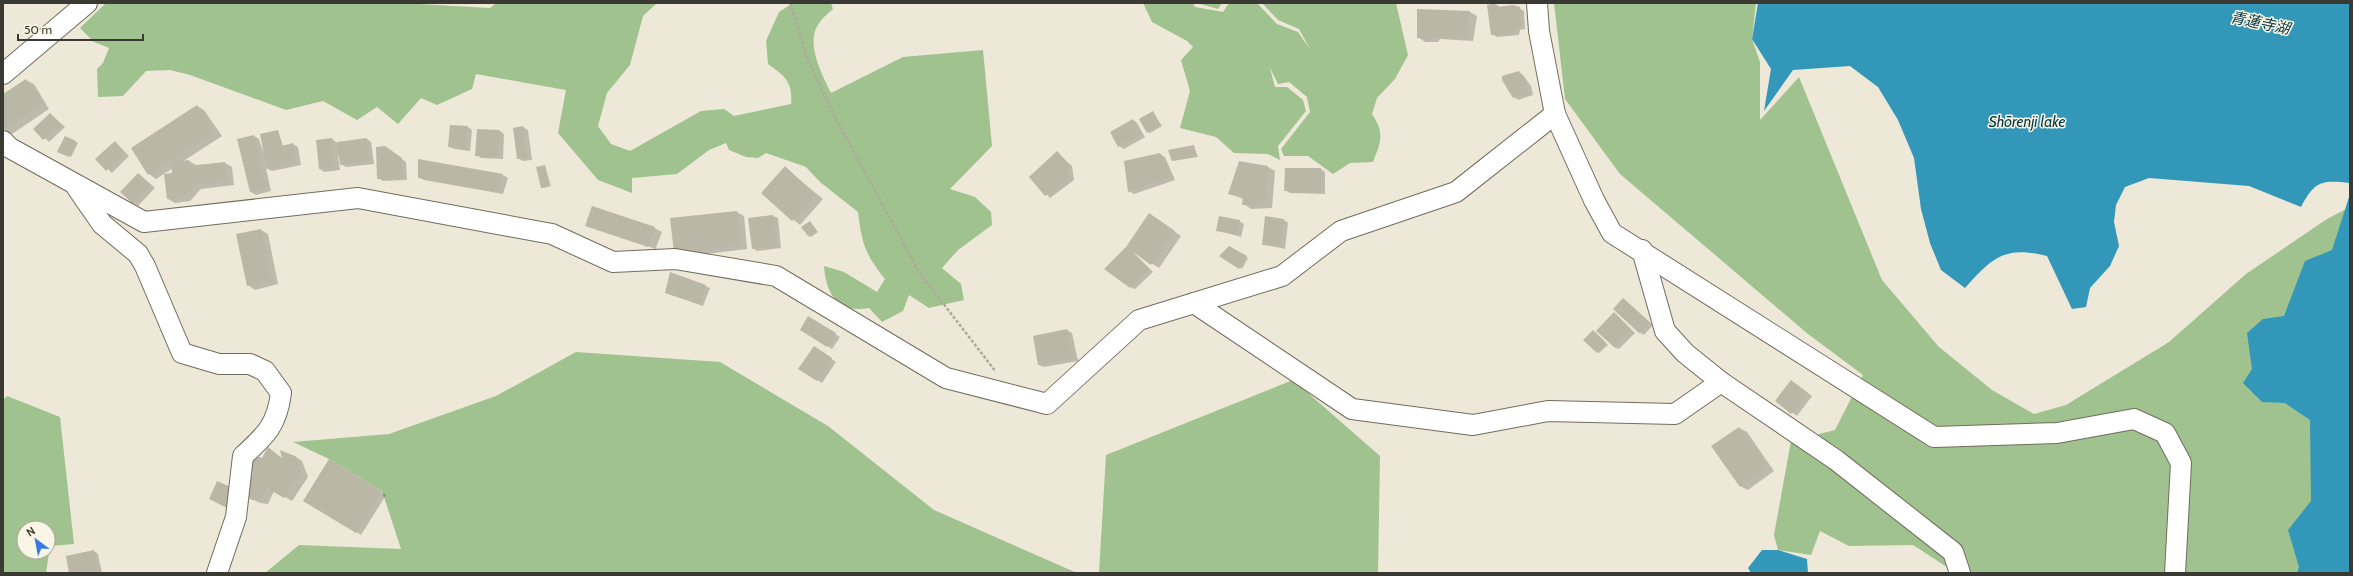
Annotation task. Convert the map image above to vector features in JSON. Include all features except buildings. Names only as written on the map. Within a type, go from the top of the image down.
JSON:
[{"type":"street","points":[[3,74],[87,3]]},
{"type":"street","points":[[1537,3],[1540,31],[1555,114],[1594,200],[1612,233],[1642,250],[1934,437],[2057,433],[2134,419],[2165,433],[2181,463],[2175,573]]},
{"type":"street","points":[[3,141],[10,148],[74,185],[144,222],[358,198],[552,234],[613,262],[675,259],[776,276],[946,378],[1047,404],[1139,320],[1282,276],[1341,231],[1456,192],[1555,114]]},
{"type":"street","points":[[74,185],[102,224],[138,254],[145,266],[182,353],[219,364],[250,364],[265,371],[281,393],[279,413],[264,438],[243,456],[236,517],[217,573]]},
{"type":"street","points":[[1642,250],[1665,331],[1685,354],[1722,382],[1836,460],[1953,552],[1960,573]]},
{"type":"street","points":[[1194,303],[1352,410],[1473,425],[1548,410],[1675,414],[1722,382]]},
{"type":"path","points":[[790,3],[809,63],[835,117],[919,272],[1014,396]]},
{"type":"green space","points":[[106,3],[401,3],[490,8],[496,3],[657,3],[643,16],[630,65],[607,93],[598,126],[611,144],[630,151],[701,111],[724,109],[734,116],[791,104],[791,90],[787,80],[768,64],[766,41],[779,12],[793,3],[831,3],[833,9],[824,17],[816,30],[814,48],[819,67],[831,93],[903,57],[983,50],[992,146],[950,189],[975,197],[991,212],[992,225],[958,250],[942,268],[961,284],[964,300],[929,308],[909,295],[903,311],[882,322],[869,308],[849,308],[836,300],[831,293],[825,276],[824,266],[844,272],[877,292],[885,279],[873,262],[863,241],[858,212],[820,182],[806,167],[766,153],[758,158],[746,157],[729,150],[726,143],[709,150],[677,174],[632,178],[632,193],[598,180],[558,133],[566,90],[476,74],[472,89],[437,105],[421,98],[398,124],[377,107],[357,120],[323,101],[286,110],[190,75],[170,70],[146,71],[123,96],[98,97],[97,69],[103,63],[109,48],[94,42],[80,28]]},
{"type":"green space","points":[[1143,3],[1193,3],[1195,7],[1223,12],[1229,3],[1257,3],[1277,24],[1298,32],[1310,49],[1299,29],[1278,20],[1262,3],[1396,3],[1408,55],[1395,79],[1377,98],[1372,114],[1379,127],[1380,143],[1373,162],[1350,163],[1333,174],[1308,156],[1284,156],[1281,149],[1310,112],[1307,97],[1289,82],[1278,84],[1270,68],[1275,87],[1287,87],[1303,100],[1306,111],[1278,146],[1280,160],[1268,154],[1234,153],[1216,137],[1180,128],[1190,91],[1181,60],[1193,47],[1187,41],[1152,22]]},
{"type":"green space","points":[[1197,3],[1222,3],[1218,9]]},
{"type":"green space","points":[[1554,3],[1756,3],[1752,39],[1760,62],[1760,120],[1799,77],[1882,280],[1939,347],[1992,390],[2034,414],[2066,405],[2169,342],[2246,274],[2327,219],[2350,207],[2350,573],[1956,573],[1913,545],[1849,546],[1820,531],[1811,555],[1778,550],[1774,535],[1791,441],[1835,430],[1863,375],[1808,334],[1620,174],[1565,99]]},
{"type":"green space","points":[[576,352],[720,362],[828,426],[934,510],[1077,573],[265,573],[299,545],[401,549],[382,491],[329,459],[293,442],[389,434],[496,396]]},
{"type":"green space","points":[[1293,380],[1380,456],[1378,573],[1099,573],[1106,455]]},
{"type":"green space","points":[[7,396],[60,417],[74,544],[56,546],[56,520],[16,520],[16,560],[48,560],[46,573],[3,573],[3,400]]},
{"type":"water","name":"Shōrenji lake","points":[[1758,3],[2350,3],[2350,183],[2325,182],[2320,184],[2310,192],[2301,207],[2249,186],[2149,178],[2125,187],[2116,205],[2114,222],[2119,246],[2110,266],[2090,288],[2086,307],[2072,309],[2047,256],[2032,253],[2009,253],[2000,257],[1983,269],[1965,288],[1941,270],[1930,243],[1921,209],[1914,158],[1898,120],[1878,87],[1850,66],[1793,70],[1764,111],[1771,69],[1752,39]]},
{"type":"water","points":[[2350,194],[2350,573],[2297,573],[2299,567],[2288,530],[2311,501],[2310,420],[2285,403],[2262,402],[2243,383],[2252,369],[2247,333],[2263,319],[2284,316],[2305,261],[2332,250]]},
{"type":"water","points":[[1762,550],[1778,550],[1807,559],[1808,573],[1751,573],[1748,568]]},
{"type":"water label","name":"青蓮寺湖","points":[[2260,23]]}]
